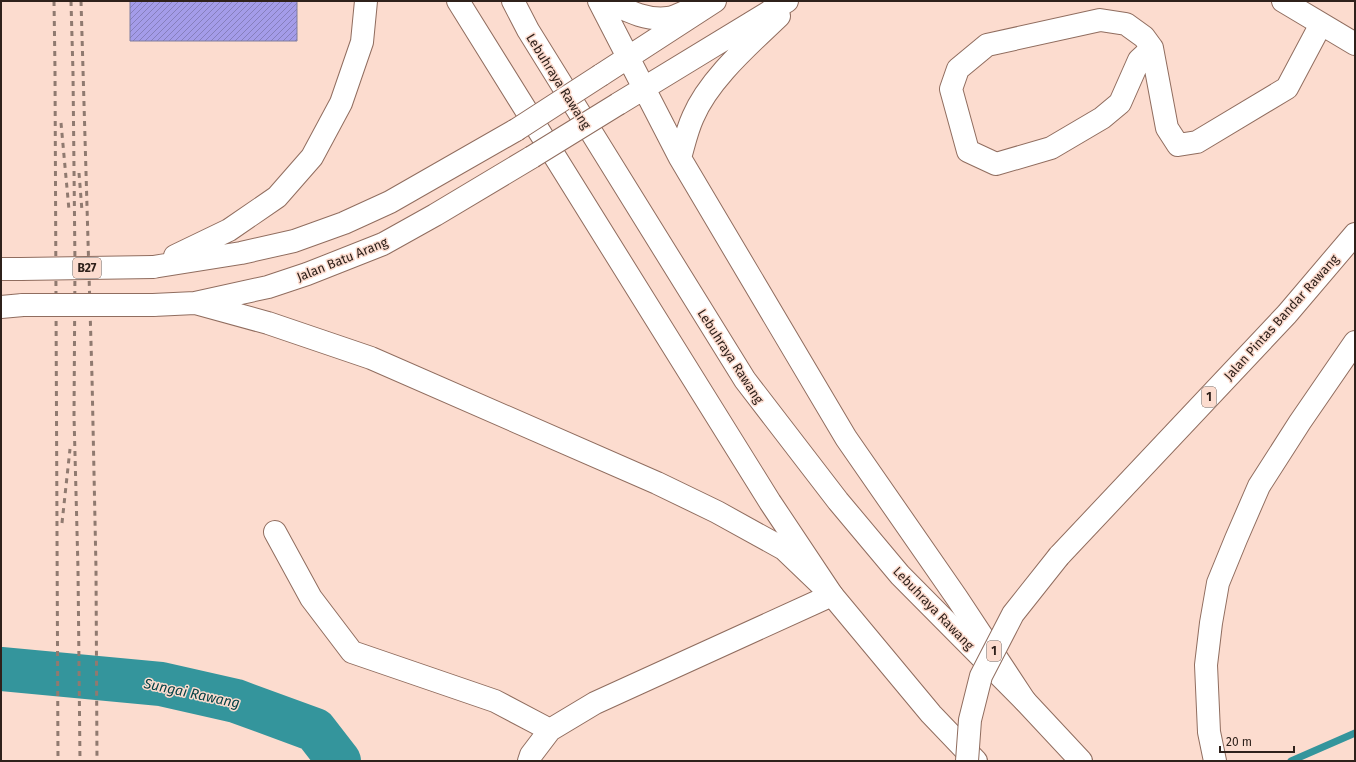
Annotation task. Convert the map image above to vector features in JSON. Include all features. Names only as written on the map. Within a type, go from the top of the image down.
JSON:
[{"type":"main road","points":[[153,267],[229,230],[278,197],[312,158],[341,102],[362,42],[366,1]]},
{"type":"main road","points":[[458,1],[770,502],[832,595]]},
{"type":"main road","name":"Lebuhraya Rawang","points":[[513,1],[528,30],[745,380],[838,501],[900,575],[1025,701],[1081,761]]},
{"type":"main road","points":[[599,1],[680,158],[846,438],[957,598],[1025,701]]},
{"type":"main road","points":[[607,1],[627,11],[646,17],[668,18],[714,1]]},
{"type":"main road","points":[[153,267],[241,253],[294,242],[344,223],[390,202],[516,130],[714,1]]},
{"type":"main road","name":"Jalan Batu Arang","points":[[1,307],[23,305],[153,305],[195,303],[268,287],[307,274],[382,244],[435,215],[787,1]]},
{"type":"main road","points":[[680,158],[693,116],[711,86],[733,61],[794,1]]},
{"type":"main road","points":[[1283,1],[1315,13],[1355,44]]},
{"type":"main road","points":[[1152,48],[1139,60],[1120,102],[1102,118],[1051,148],[996,164],[968,151],[951,89],[958,69],[987,45],[1100,20],[1126,24],[1144,36],[1152,48],[1166,128],[1178,145],[1197,142],[1287,88],[1315,13]]},
{"type":"main road","name":"Jalan Pintas Bandar Rawang","points":[[967,761],[970,720],[981,676],[1013,614],[1059,556],[1287,314],[1355,234]]},
{"type":"main road","name":"B27","points":[[11,269],[153,267]]},
{"type":"main road","points":[[195,303],[268,324],[371,358],[657,482],[784,548],[832,595],[931,714],[976,761]]},
{"type":"main road","points":[[1215,761],[1209,732],[1206,665],[1218,582],[1259,486],[1300,422],[1355,342]]},
{"type":"main road","points":[[275,532],[311,598],[352,652],[495,701],[550,730]]},
{"type":"main road","points":[[529,761],[531,755],[550,730],[595,703],[832,595]]},
{"type":"building","points":[[130,1],[297,1],[297,41],[130,41]]},
{"type":"waterway","name":"Sungai Rawang","points":[[1,669],[161,684],[236,701],[315,730],[339,761]]},
{"type":"waterway","points":[[1291,761],[1355,733]]},
{"type":"railway","points":[[54,1],[58,761]]},
{"type":"railway","points":[[71,1],[75,265],[74,416],[78,569],[80,761]]},
{"type":"railway","points":[[81,1],[92,377],[96,569],[97,761]]},
{"type":"railway","points":[[61,123],[69,210]]},
{"type":"railway","points":[[79,173],[82,211]]},
{"type":"railway","points":[[62,523],[70,449]]}]
